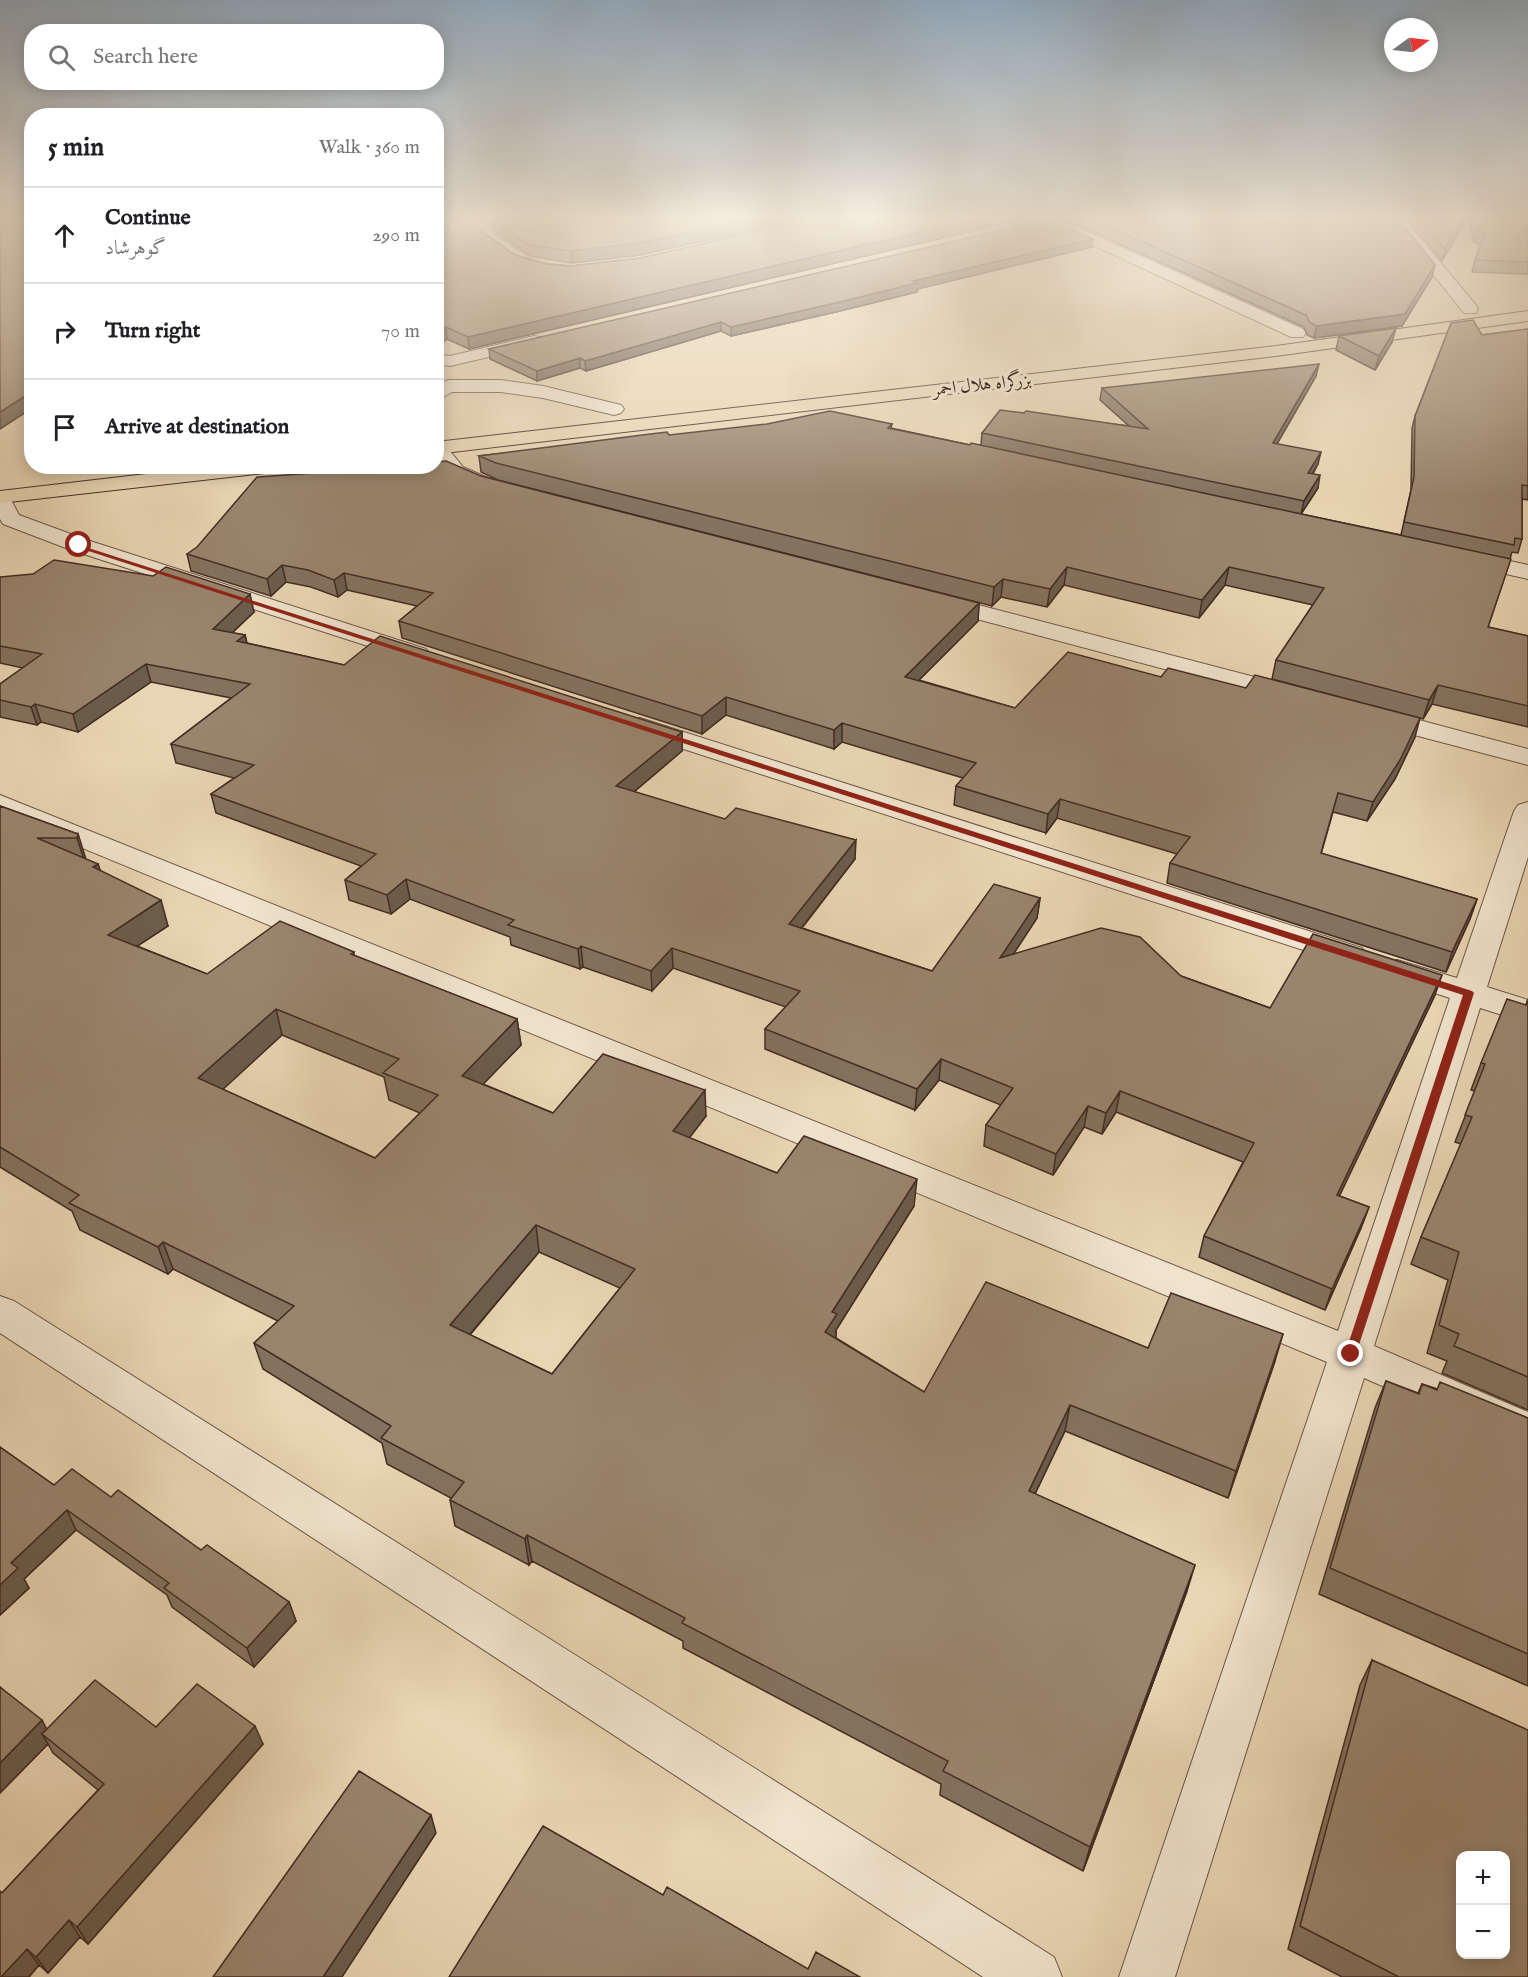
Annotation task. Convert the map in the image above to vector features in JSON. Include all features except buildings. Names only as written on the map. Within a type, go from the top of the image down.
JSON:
[{"type":"highway","name":"بزرگراه هلال احمر","points":[[543,417],[1297,333],[1454,311]]},
{"type":"highway","name":"بزرگراه هلال احمر","points":[[444,447],[809,403],[1292,349],[1528,316]]},
{"type":"highway","points":[[0,478],[34,474]]},
{"type":"highway","points":[[0,498],[206,474]]},
{"type":"street","points":[[1249,311],[1297,333]]},
{"type":"street","points":[[444,360],[554,337]]},
{"type":"street","points":[[444,391],[501,386],[543,392],[614,410]]},
{"type":"street","points":[[809,403],[850,419]]},
{"type":"street","points":[[444,456],[456,471],[490,486],[513,492]]},
{"type":"street","points":[[0,498],[11,519],[79,545],[443,663]]},
{"type":"street","points":[[1446,554],[1528,572]]},
{"type":"street","points":[[919,596],[1310,699]]},
{"type":"street","points":[[1356,712],[1528,758]]},
{"type":"street","points":[[614,718],[1528,1012]]},
{"type":"street","points":[[0,804],[1351,1354],[1528,1432]]},
{"type":"street","points":[[1147,1977],[1528,811]]},
{"type":"street","points":[[0,1312],[1034,1977]]},
{"type":"route","points":[[79,545],[1469,993],[1351,1354]]}]
